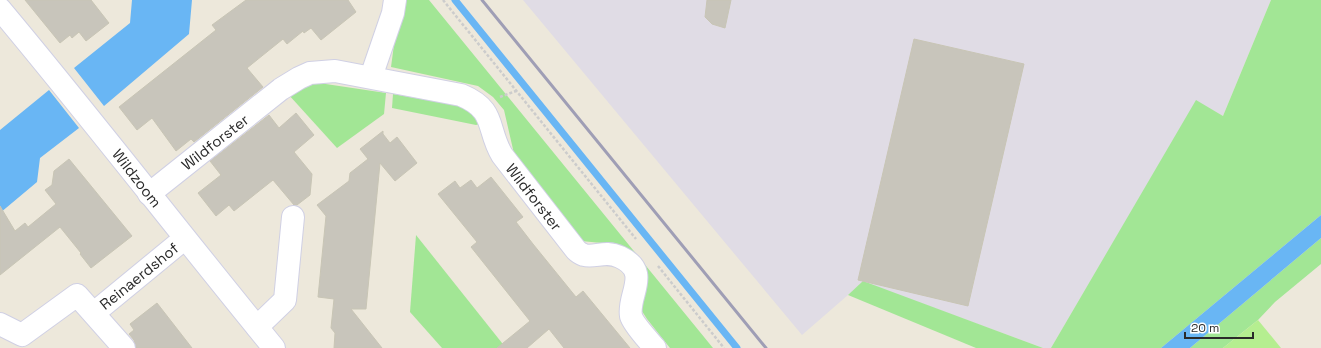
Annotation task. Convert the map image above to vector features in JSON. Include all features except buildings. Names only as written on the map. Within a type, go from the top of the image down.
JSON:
[{"type":"street","points":[[371,77],[393,13],[395,0]]},
{"type":"street","name":"Wildzoom","points":[[0,9],[94,123],[184,239],[274,348]]},
{"type":"street","name":"Wildforster","points":[[149,194],[281,90],[299,78],[310,73],[324,71],[371,77],[390,83],[461,95],[479,105],[490,120],[497,146],[502,155],[576,250],[584,255],[605,253],[620,257],[630,264],[636,274],[637,283],[631,308],[631,318],[655,348]]},
{"type":"street","points":[[257,327],[285,300],[293,217]]},
{"type":"street","name":"Reinaerdshof","points":[[94,313],[184,239]]},
{"type":"street","name":"Reinaerdshof","points":[[0,324],[22,335],[77,295],[124,348]]},
{"type":"path","points":[[443,0],[640,244]]},
{"type":"path","points":[[655,262],[724,348]]},
{"type":"shaded area","points":[[523,0],[1271,0],[1223,116],[1196,101],[1051,348],[1043,348],[863,282],[802,335]]},
{"type":"green space","points":[[400,0],[429,0],[713,348],[670,348],[640,308],[612,244],[581,241],[515,158],[504,110],[493,97],[478,86],[391,67]]},
{"type":"green space","points":[[1271,0],[1321,0],[1321,215],[1161,348],[1051,348],[1196,100],[1223,116]]},
{"type":"green space","points":[[319,83],[386,93],[384,114],[337,148],[288,94],[308,85]]},
{"type":"green space","points":[[393,94],[462,106],[472,110],[480,124],[476,125],[392,108]]},
{"type":"green space","points":[[416,235],[506,348],[442,348],[410,312]]},
{"type":"green space","points":[[1321,238],[1321,264],[1275,302],[1258,320],[1223,348],[1190,348]]},
{"type":"green space","points":[[863,281],[1043,348],[976,348],[848,295]]},
{"type":"green space","points":[[1258,320],[1281,348],[1223,348]]},
{"type":"water","points":[[132,0],[192,0],[189,34],[104,106],[74,68],[130,23]]},
{"type":"water","points":[[49,90],[79,128],[40,158],[37,182],[0,213],[0,130]]},
{"type":"water","points":[[1321,215],[1321,238],[1190,348],[1161,348]]},
{"type":"waterway","points":[[455,0],[737,348]]},
{"type":"railway","points":[[482,0],[766,348]]}]
